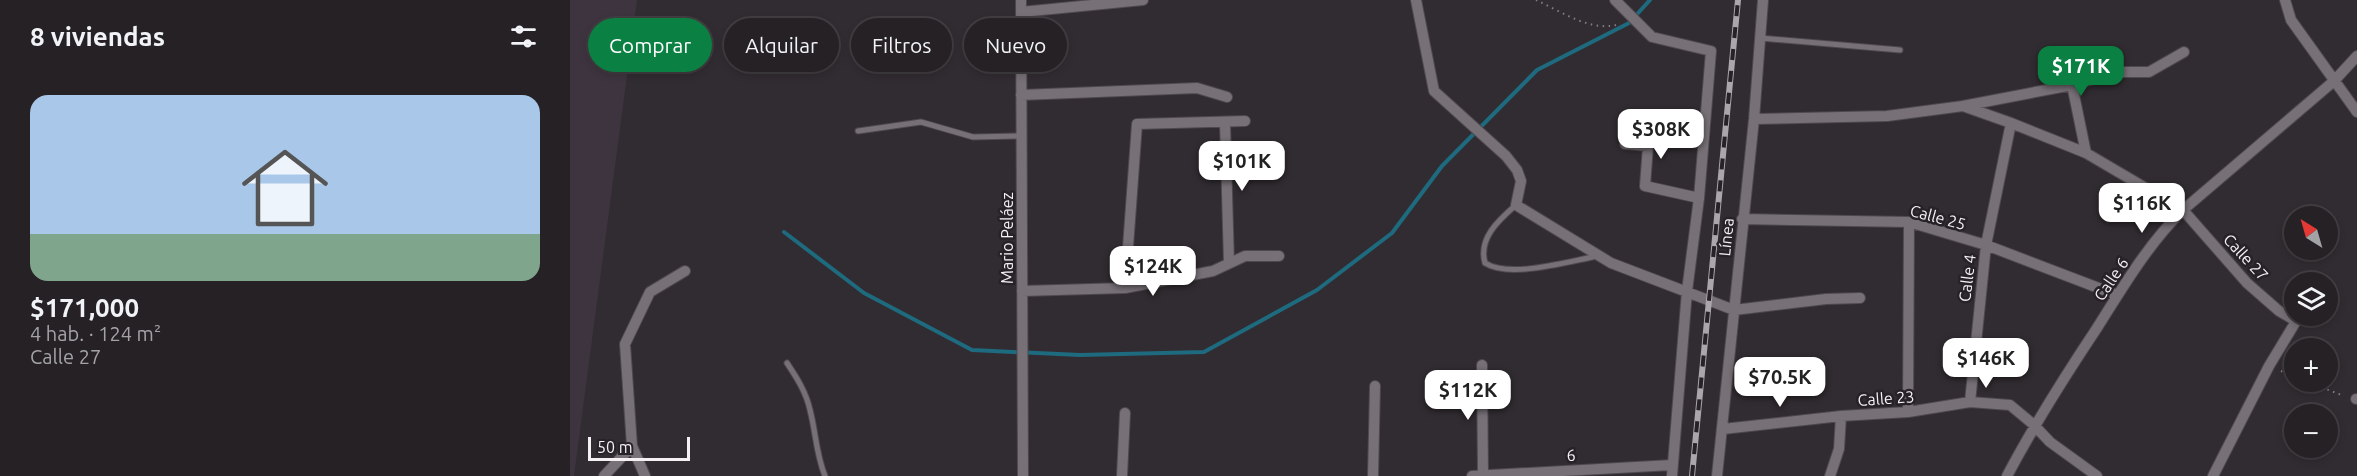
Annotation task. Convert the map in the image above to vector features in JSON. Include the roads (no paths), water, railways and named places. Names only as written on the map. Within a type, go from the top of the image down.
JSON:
[{"type":"street","name":"Mario Peláez","points":[[1022,0],[1023,476]]},
{"type":"street","points":[[1021,12],[1143,0]]},
{"type":"street","points":[[1416,0],[1434,92],[1506,156],[1517,170],[1521,181],[1516,205],[1611,263],[1734,310],[1826,298],[1860,298]]},
{"type":"street","name":"Línea","points":[[1615,0],[1652,38],[1711,51],[1672,470]]},
{"type":"street","name":"Línea","points":[[1717,476],[1754,119],[1763,0]]},
{"type":"street","points":[[2285,0],[2291,20],[2357,112]]},
{"type":"street","name":"Calle 27","points":[[1754,119],[1887,116],[1963,106],[2072,85],[2118,72],[2149,72],[2184,52]]},
{"type":"street","name":"Calle 6","points":[[2007,476],[2034,425],[2117,295],[2163,229],[2182,210],[2334,81],[2357,56]]},
{"type":"street","points":[[2072,85],[2086,153]]},
{"type":"street","points":[[1021,95],[1197,88],[1227,97]]},
{"type":"street","name":"Calle 27","points":[[1963,106],[2086,153],[2182,210],[2247,283],[2284,313]]},
{"type":"street","points":[[1125,288],[1137,124],[1245,121]]},
{"type":"street","points":[[1226,123],[1229,263]]},
{"type":"street","name":"Calle 4","points":[[1970,402],[1986,245],[2011,123]]},
{"type":"street","points":[[1626,144],[1648,146],[1645,186],[1699,198]]},
{"type":"street","name":"Calle 25","points":[[1742,219],[1909,222],[1986,245],[2117,295]]},
{"type":"street","points":[[1908,412],[1909,222]]},
{"type":"street","points":[[1022,291],[1125,288],[1213,271],[1245,256],[1279,256]]},
{"type":"street","points":[[645,476],[632,446],[625,344],[650,292],[685,272]]},
{"type":"street","points":[[2213,476],[2269,366],[2293,326]]},
{"type":"street","points":[[1479,476],[1482,365]]},
{"type":"street","points":[[1373,476],[1375,386]]},
{"type":"street","name":"Calle 23","points":[[1723,429],[1841,416],[1908,412],[1970,402],[2010,405],[2050,442],[2097,476]]},
{"type":"street","points":[[1122,476],[1125,413]]},
{"type":"street","points":[[1830,476],[1839,449],[1841,416]]},
{"type":"street","points":[[604,476],[632,446]]},
{"type":"street","name":"6","points":[[1479,476],[1672,470]]},
{"type":"lane","points":[[1761,38],[1900,50]]},
{"type":"lane","points":[[858,130],[921,122],[973,137],[1021,136]]},
{"type":"lane","points":[[1516,205],[1497,223],[1482,252],[1485,263],[1492,268],[1512,271],[1600,256]]},
{"type":"lane","points":[[787,363],[800,381],[807,398],[819,462],[825,476]]},
{"type":"waterway","points":[[784,232],[864,293],[972,350],[1080,355],[1204,352],[1317,290],[1392,233],[1442,166],[1537,70],[1629,23],[1650,0]]},
{"type":"railway","points":[[1692,476],[1738,0]]}]
